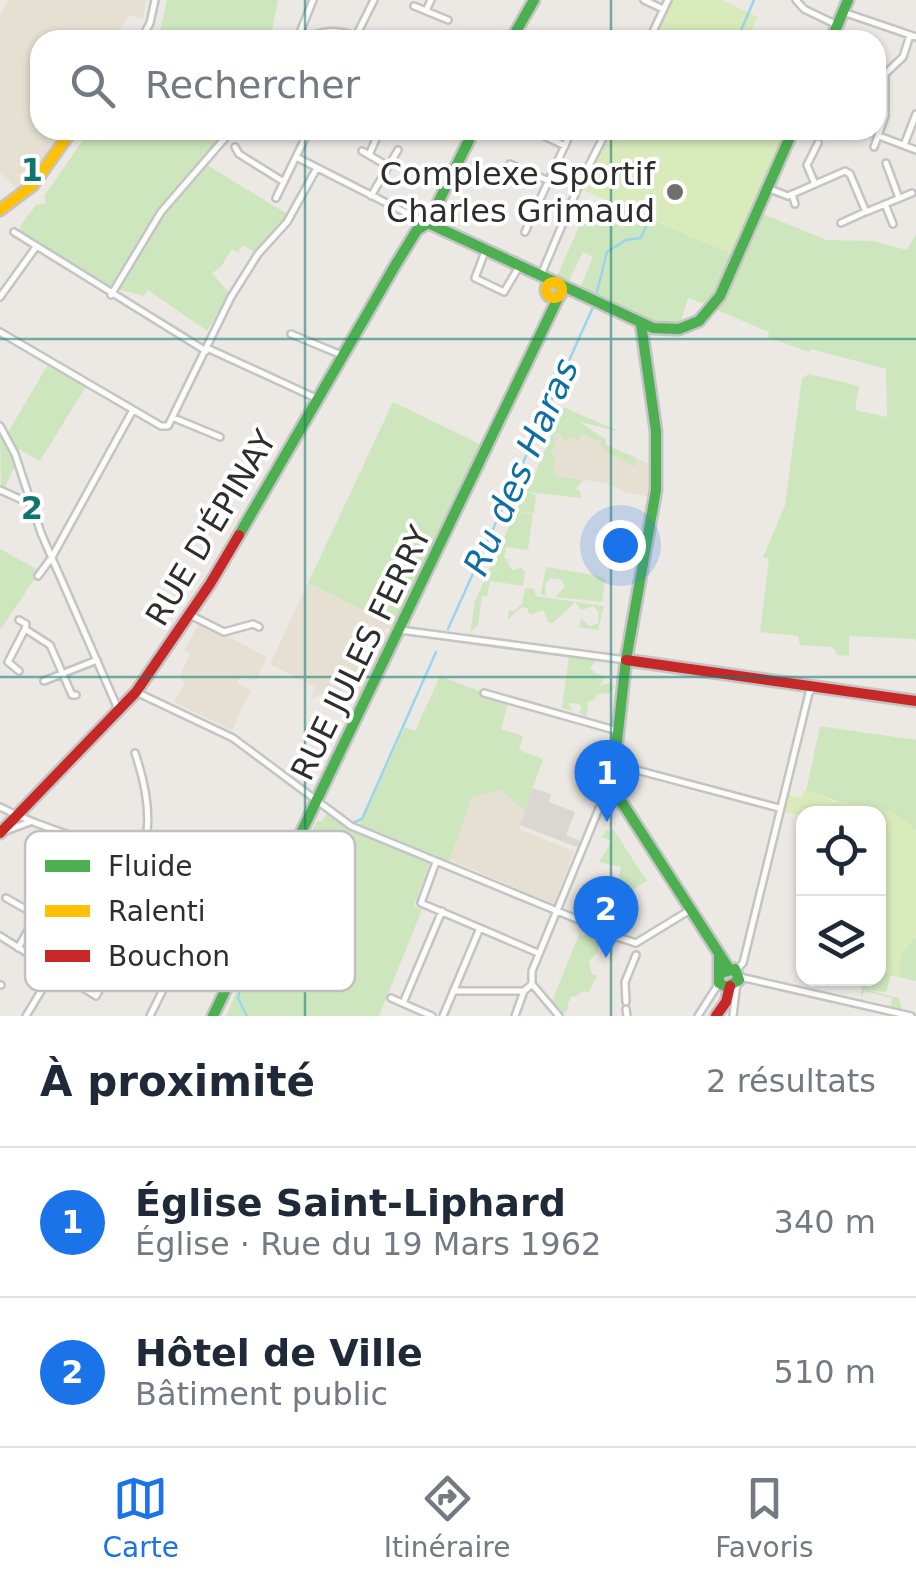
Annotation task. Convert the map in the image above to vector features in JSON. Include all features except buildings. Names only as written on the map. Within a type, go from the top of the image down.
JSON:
[{"type":"street","points":[[146,30],[155,0]]},
{"type":"street","points":[[303,30],[313,0]]},
{"type":"street","points":[[359,30],[374,0]]},
{"type":"street","points":[[426,10],[431,0]]},
{"type":"street","points":[[519,30],[534,0]]},
{"type":"street","points":[[644,0],[664,10]]},
{"type":"street","points":[[653,30],[668,0]]},
{"type":"street","points":[[796,0],[837,25]]},
{"type":"street","points":[[835,30],[848,0]]},
{"type":"street","points":[[414,6],[448,20]]},
{"type":"street","points":[[842,12],[913,36],[903,56],[886,73]]},
{"type":"street","points":[[304,25],[305,30]]},
{"type":"street","points":[[904,145],[916,114]]},
{"type":"street","points":[[886,139],[916,150]]},
{"type":"street","points":[[0,210],[33,185],[65,140]]},
{"type":"street","points":[[111,294],[161,212],[223,140]]},
{"type":"street","points":[[276,198],[304,140]]},
{"type":"street","points":[[373,140],[365,153],[386,165]]},
{"type":"street","name":"RUE D'ÉPINAY","points":[[6,823],[136,692],[190,614],[396,264],[417,230],[427,223],[470,140]]},
{"type":"street","points":[[553,140],[565,146]]},
{"type":"street","points":[[525,232],[568,140]]},
{"type":"street","points":[[541,275],[603,140]]},
{"type":"street","points":[[296,157],[541,275],[558,290],[661,329],[681,328],[699,321],[714,306],[789,140]]},
{"type":"street","points":[[874,147],[877,140]]},
{"type":"street","points":[[815,184],[807,166],[818,143]]},
{"type":"street","points":[[236,148],[239,154],[284,182]]},
{"type":"street","points":[[372,196],[386,165],[398,150]]},
{"type":"street","points":[[886,163],[900,198]]},
{"type":"street","points":[[510,164],[549,181]]},
{"type":"street","points":[[556,166],[582,178]]},
{"type":"street","points":[[0,332],[165,427],[174,418],[238,285],[286,222],[317,168]]},
{"type":"street","points":[[767,188],[792,194],[845,172],[850,174],[866,212]]},
{"type":"street","points":[[841,223],[912,193]]},
{"type":"street","points":[[792,194],[795,204]]},
{"type":"street","points":[[885,204],[893,224]]},
{"type":"street","points":[[14,232],[206,350],[318,398]]},
{"type":"street","points":[[0,297],[36,246]]},
{"type":"street","points":[[486,249],[475,278],[504,292],[520,265]]},
{"type":"street","name":"RUE JULES FERRY","points":[[303,831],[554,311],[558,290]]},
{"type":"street","points":[[559,1016],[532,984],[531,973],[614,764],[626,660],[654,512],[656,432],[642,324]]},
{"type":"street","points":[[291,334],[345,356]]},
{"type":"street","points":[[38,576],[52,558],[134,410]]},
{"type":"street","points":[[174,418],[220,437]]},
{"type":"street","points":[[0,426],[15,454],[29,503],[52,558],[119,710]]},
{"type":"street","points":[[0,490],[29,503]]},
{"type":"street","points":[[190,614],[224,632],[252,624],[259,627]]},
{"type":"street","points":[[19,620],[26,624],[25,629],[8,662],[19,671]]},
{"type":"street","points":[[25,629],[48,642],[72,695],[76,696]]},
{"type":"street","points":[[400,630],[916,700]]},
{"type":"street","points":[[44,682],[97,660]]},
{"type":"street","points":[[698,1016],[745,958],[779,808],[808,698],[816,687]]},
{"type":"street","points":[[136,692],[233,738],[351,826],[583,922],[602,923],[610,935],[636,944],[690,910]]},
{"type":"street","points":[[484,693],[618,731]]},
{"type":"street","points":[[135,754],[147,797],[148,831]]},
{"type":"street","points":[[614,764],[779,808]]},
{"type":"street","points":[[606,789],[623,804],[718,952],[730,978],[734,1016]]},
{"type":"street","points":[[0,807],[6,823]]},
{"type":"street","points":[[6,823],[31,822],[56,831]]},
{"type":"street","points":[[6,823],[31,822]]},
{"type":"street","points":[[436,862],[420,901],[540,953]]},
{"type":"street","points":[[6,898],[25,909]]},
{"type":"street","points":[[403,1003],[442,912]]},
{"type":"street","points":[[443,1016],[480,928]]},
{"type":"street","points":[[0,936],[25,953]]},
{"type":"street","points":[[18,948],[25,937]]},
{"type":"street","points":[[626,1009],[625,982],[636,955]]},
{"type":"street","points":[[716,1016],[725,1004],[730,978]]},
{"type":"street","points":[[730,978],[911,1016]]},
{"type":"street","points":[[515,1016],[524,991],[532,984]]},
{"type":"street","points":[[26,1016],[41,991]]},
{"type":"street","points":[[150,1016],[162,991]]},
{"type":"street","name":"RUE JULES FERRY","points":[[213,1016],[225,991]]},
{"type":"street","points":[[453,991],[524,991]]},
{"type":"street","points":[[391,998],[432,1016]]},
{"type":"shaded area","points":[[9,0],[146,0],[143,19],[129,15],[119,30],[30,30],[30,140],[60,140],[24,195],[0,173],[0,15]]},
{"type":"shaded area","points":[[557,423],[652,465],[649,496],[577,479],[564,489],[529,489]]},
{"type":"shaded area","points":[[308,583],[395,626],[393,630],[385,628],[384,632],[390,635],[382,652],[363,692],[351,700],[344,689],[334,695],[330,690],[310,700],[315,687],[270,664]]},
{"type":"shaded area","points":[[200,622],[267,657],[256,680],[241,677],[237,683],[251,690],[232,730],[174,702],[185,682],[179,678],[190,654],[184,650]]},
{"type":"shaded area","points":[[478,778],[529,799],[519,829],[574,851],[554,904],[450,860]]},
{"type":"shaded area","points":[[533,788],[551,794],[549,802],[575,812],[566,835],[580,841],[577,847],[520,825]]},
{"type":"green space","points":[[167,0],[278,0],[272,30],[160,30]]},
{"type":"green space","points":[[671,0],[722,0],[758,17],[752,30],[658,30]]},
{"type":"green space","points":[[83,140],[222,140],[204,163],[287,214],[283,224],[256,253],[243,245],[238,253],[232,249],[221,267],[212,273],[229,293],[207,331],[148,290],[144,296],[106,286],[20,232],[36,205],[46,203],[44,196]]},
{"type":"green space","name":"Complexe Sportif Charles Grimaud","points":[[606,140],[784,140],[735,255],[583,190]]},
{"type":"green space","points":[[605,200],[735,255],[708,305],[688,298],[680,324],[648,321],[580,288],[593,257],[583,252],[569,281],[557,276],[588,206],[600,211]]},
{"type":"green space","points":[[763,214],[827,240],[873,241],[907,250],[916,234],[916,642],[849,636],[849,656],[837,655],[833,647],[800,645],[798,636],[760,632],[769,559],[763,557],[785,505],[802,378],[809,374],[859,386],[855,410],[887,417],[886,369],[811,349],[809,352],[768,337],[769,332],[717,310]]},
{"type":"green space","points":[[47,366],[87,385],[40,461],[16,448],[13,453],[17,462],[1,488],[0,433],[4,439]]},
{"type":"green space","points":[[393,402],[482,445],[395,626],[308,583]]},
{"type":"green space","points":[[563,407],[621,432],[580,422],[606,440],[606,445],[636,458],[635,467],[583,434],[577,441],[570,436],[565,442],[560,434],[554,434],[553,472],[557,477],[584,480],[575,489],[580,491],[581,498],[527,492],[536,495],[534,513],[520,512],[533,514],[528,550],[506,547],[504,558],[513,561],[504,560],[512,570],[521,568],[525,572],[523,586],[490,581],[487,596],[482,596],[478,625],[470,633],[475,601]]},
{"type":"green space","points":[[0,549],[40,571],[0,630]]},
{"type":"green space","points":[[546,567],[605,579],[602,602],[555,597],[565,587],[562,580],[550,578],[545,585],[546,595],[541,594]]},
{"type":"green space","points":[[525,588],[534,589],[536,596],[604,606],[598,630],[579,627],[581,618],[590,627],[598,623],[599,612],[593,606],[582,610],[575,602],[553,623],[549,623],[543,610],[530,615],[522,607],[508,619],[509,610],[514,611],[522,604]]},
{"type":"green space","points":[[569,656],[597,660],[590,667],[605,677],[599,686],[610,683],[614,687],[611,693],[597,694],[588,701],[587,717],[579,712],[579,704],[568,703],[573,711],[562,708]]},
{"type":"green space","points":[[440,676],[508,703],[501,729],[523,736],[519,750],[543,759],[525,811],[501,790],[472,797],[449,862],[356,826],[405,727],[415,731]]},
{"type":"green space","points":[[820,726],[916,740],[916,981],[891,975],[886,992],[862,989],[899,998],[902,1009],[884,1006],[891,1005],[892,998],[864,991],[861,998],[862,986],[886,986],[886,806],[853,806],[806,791]]},
{"type":"green space","points":[[803,790],[825,795],[831,801],[870,806],[796,806],[796,815],[784,812],[788,795],[801,798]]},
{"type":"green space","points":[[886,810],[898,815],[916,831],[916,937],[901,955],[899,975],[886,972]]},
{"type":"green space","points":[[327,813],[351,829],[430,862],[414,906],[422,910],[379,1016],[226,1016],[237,991],[355,991],[355,831],[312,831],[317,821],[322,821]]},
{"type":"green space","points":[[613,829],[647,881],[618,898],[584,894],[587,884],[604,888],[607,881],[618,883],[621,867],[599,862],[612,841],[602,837],[606,830]]},
{"type":"green space","points":[[600,931],[598,952],[589,961],[592,974],[597,976],[588,993],[571,996],[564,1013],[552,1001],[580,932],[582,936]]},
{"type":"waterway","name":"Ru des Haras","points":[[741,30],[754,0]]},
{"type":"waterway","name":"Ru des Haras","points":[[596,296],[607,252],[626,240],[641,238],[648,221]]},
{"type":"waterway","name":"Ru des Haras","points":[[448,629],[594,305]]},
{"type":"waterway","name":"Ru des Haras","points":[[355,822],[362,819],[436,652]]},
{"type":"waterway","name":"Ru des Haras","points":[[240,991],[238,998],[247,1016]]},
{"type":"traffic: fast","points":[[517,30],[534,0]]},
{"type":"traffic: fast","points":[[835,30],[848,0]]},
{"type":"traffic: fast","points":[[428,223],[469,140]]},
{"type":"traffic: fast","points":[[559,284],[653,328],[679,329],[699,321],[720,296],[789,140]]},
{"type":"traffic: fast","points":[[428,223],[555,282]]},
{"type":"traffic: fast","points":[[239,535],[396,264],[417,230],[428,223]]},
{"type":"traffic: fast","points":[[302,831],[559,296]]},
{"type":"traffic: fast","points":[[641,324],[656,431],[656,490],[626,660],[614,768],[607,789],[623,804],[729,969]]},
{"type":"traffic: fast","points":[[719,957],[719,983],[727,987],[739,980],[735,969],[721,973]]},
{"type":"traffic: fast","points":[[213,1016],[225,991]]},
{"type":"traffic: slow","points":[[0,210],[33,185],[65,140]]},
{"type":"traffic: slow","points":[[554,282],[562,290],[554,298],[546,290],[554,282]]},
{"type":"traffic: jam","points":[[0,833],[136,692],[239,535]]},
{"type":"traffic: jam","points":[[626,660],[916,701]]},
{"type":"traffic: jam","points":[[716,1016],[726,1002],[730,986]]},
{"type":"place","name":"Complexe Sportif Charles Grimaud","points":[[675,192]]},
{"type":"place","name":"Église Saint-Liphard","points":[[607,822]]},
{"type":"place","name":"Hôtel de Ville","points":[[606,958]]}]
